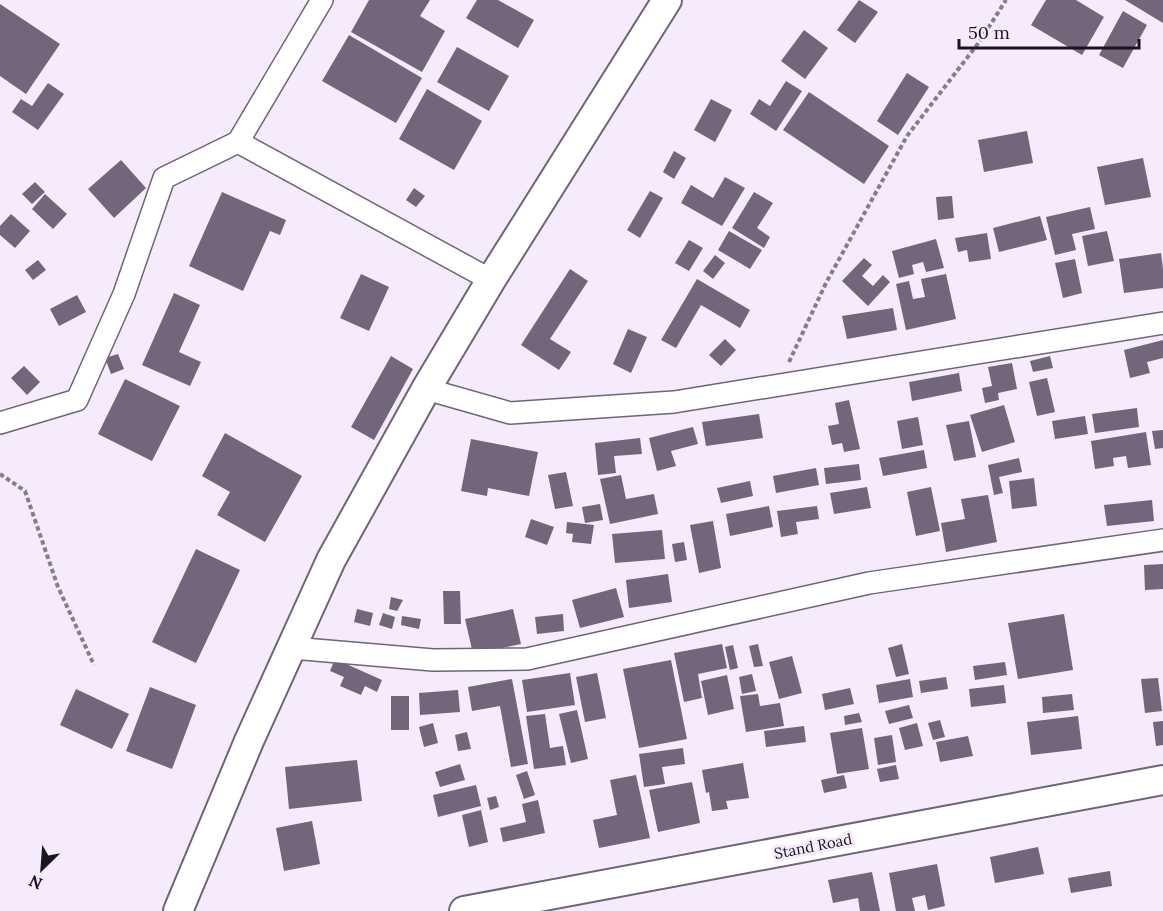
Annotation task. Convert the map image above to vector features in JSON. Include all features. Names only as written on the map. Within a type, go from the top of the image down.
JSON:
[{"type":"main road","points":[[177,911],[249,741],[331,560],[426,389],[667,0]]},
{"type":"main road","name":"Stand Road","points":[[464,911],[1163,780]]},
{"type":"street","points":[[0,423],[77,400],[124,294],[164,178],[238,142],[322,0]]},
{"type":"street","points":[[238,142],[492,280]]},
{"type":"street","points":[[426,389],[510,412],[674,402],[1163,322]]},
{"type":"street","points":[[292,648],[434,660],[527,659],[869,583],[1163,540]]},
{"type":"path","points":[[779,385],[826,283],[907,136],[980,41],[1006,0]]},
{"type":"path","points":[[0,474],[25,490],[58,587],[94,665]]},
{"type":"building","points":[[369,0],[430,0],[420,16],[445,31],[422,72],[351,32]]},
{"type":"building","points":[[477,0],[498,0],[534,20],[518,48],[466,18]]},
{"type":"building","points":[[859,0],[878,12],[855,43],[837,30]]},
{"type":"building","points":[[1046,0],[1076,0],[1104,17],[1082,55],[1031,25]]},
{"type":"building","points":[[1125,0],[1163,0],[1163,23]]},
{"type":"building","points":[[0,4],[60,44],[26,94],[0,76]]},
{"type":"building","points":[[1123,11],[1147,25],[1123,68],[1099,55]]},
{"type":"building","points":[[804,30],[828,48],[805,79],[781,61]]},
{"type":"building","points":[[349,35],[422,78],[396,123],[322,81]]},
{"type":"building","points":[[457,47],[509,76],[489,111],[437,82]]},
{"type":"building","points":[[907,73],[929,87],[898,135],[877,121]]},
{"type":"building","points":[[786,81],[802,91],[776,131],[750,114],[759,99],[770,106]]},
{"type":"building","points":[[48,83],[64,94],[38,130],[12,112],[21,99],[32,106]]},
{"type":"building","points":[[427,89],[482,121],[454,170],[399,139]]},
{"type":"building","points":[[809,92],[889,146],[864,184],[783,130]]},
{"type":"building","points":[[711,99],[732,110],[715,142],[694,130]]},
{"type":"building","points":[[1027,131],[1033,163],[984,172],[978,140]]},
{"type":"building","points":[[674,151],[686,158],[674,179],[663,172]]},
{"type":"building","points":[[1143,158],[1151,197],[1105,205],[1097,167]]},
{"type":"building","points":[[121,160],[146,188],[114,218],[88,189]]},
{"type":"building","points":[[725,177],[745,188],[722,226],[681,203],[691,185],[713,198]]},
{"type":"building","points":[[35,182],[45,192],[32,204],[22,194]]},
{"type":"building","points":[[414,188],[425,196],[416,207],[406,200]]},
{"type":"building","points":[[650,191],[663,198],[640,238],[627,230]]},
{"type":"building","points":[[222,192],[286,220],[280,235],[270,231],[243,291],[189,266]]},
{"type":"building","points":[[754,192],[773,203],[757,228],[770,237],[764,248],[732,228]]},
{"type":"building","points":[[45,194],[67,214],[53,229],[32,209]]},
{"type":"building","points":[[952,196],[954,218],[938,220],[936,197]]},
{"type":"building","points":[[1090,207],[1095,229],[1072,234],[1076,250],[1055,255],[1046,217]]},
{"type":"building","points":[[11,214],[30,231],[15,248],[0,235],[0,226]]},
{"type":"building","points":[[1040,216],[1047,240],[999,252],[993,228]]},
{"type":"building","points":[[729,231],[762,250],[750,269],[718,250]]},
{"type":"building","points":[[1107,231],[1114,261],[1088,266],[1082,236]]},
{"type":"building","points":[[987,233],[991,259],[969,262],[967,250],[958,252],[955,238]]},
{"type":"building","points":[[936,239],[944,268],[926,272],[923,262],[912,265],[914,274],[899,278],[892,251]]},
{"type":"building","points":[[689,240],[703,248],[689,271],[675,263]]},
{"type":"building","points":[[1161,253],[1163,288],[1124,293],[1119,259]]},
{"type":"building","points":[[715,255],[725,263],[713,279],[703,271]]},
{"type":"building","points":[[864,258],[872,265],[862,276],[873,286],[883,275],[890,282],[868,306],[842,281]]},
{"type":"building","points":[[1075,259],[1082,293],[1063,298],[1055,263]]},
{"type":"building","points":[[38,260],[46,270],[33,280],[25,270]]},
{"type":"building","points":[[570,269],[588,281],[550,339],[571,352],[559,370],[521,345]]},
{"type":"building","points":[[361,274],[389,287],[369,331],[340,318]]},
{"type":"building","points":[[946,274],[956,319],[906,330],[896,284],[909,281],[913,299],[925,297],[921,279]]},
{"type":"building","points":[[697,279],[750,310],[740,328],[701,305],[676,348],[661,340]]},
{"type":"building","points":[[174,293],[200,305],[179,352],[201,362],[190,386],[142,365]]},
{"type":"building","points":[[77,295],[86,312],[59,326],[50,309]]},
{"type":"building","points":[[893,308],[897,330],[847,339],[842,316]]},
{"type":"building","points":[[628,329],[647,337],[631,373],[613,364]]},
{"type":"building","points":[[725,339],[736,350],[721,366],[709,355]]},
{"type":"building","points":[[1163,340],[1163,358],[1147,362],[1150,373],[1130,378],[1124,350]]},
{"type":"building","points":[[118,354],[124,369],[111,374],[105,358]]},
{"type":"building","points":[[391,356],[413,369],[374,440],[351,427]]},
{"type":"building","points":[[1050,356],[1053,368],[1033,372],[1030,361]]},
{"type":"building","points":[[1012,363],[1017,389],[998,393],[999,400],[985,403],[982,388],[992,386],[988,367]]},
{"type":"building","points":[[24,366],[40,382],[27,395],[11,378]]},
{"type":"building","points":[[959,373],[962,391],[912,401],[909,382]]},
{"type":"building","points":[[1047,378],[1055,412],[1037,416],[1029,382]]},
{"type":"building","points":[[125,379],[180,406],[152,461],[98,434]]},
{"type":"building","points":[[849,400],[860,449],[844,452],[842,443],[832,445],[828,426],[839,424],[835,403]]},
{"type":"building","points":[[1004,405],[1015,442],[982,452],[970,415]]},
{"type":"building","points":[[1137,408],[1139,427],[1095,433],[1092,414]]},
{"type":"building","points":[[759,414],[763,438],[706,446],[702,422]]},
{"type":"building","points":[[1085,416],[1088,434],[1055,439],[1052,421]]},
{"type":"building","points":[[918,417],[923,445],[902,449],[897,421]]},
{"type":"building","points":[[969,421],[976,457],[954,461],[946,425]]},
{"type":"building","points":[[693,427],[698,444],[671,451],[676,466],[657,471],[649,438]]},
{"type":"building","points":[[1163,430],[1163,448],[1155,449],[1152,431]]},
{"type":"building","points":[[1146,432],[1151,465],[1128,468],[1126,456],[1113,458],[1114,466],[1095,469],[1091,441]]},
{"type":"building","points":[[225,433],[302,476],[265,542],[217,515],[230,492],[202,476]]},
{"type":"building","points":[[640,438],[642,454],[614,456],[616,473],[598,475],[595,443]]},
{"type":"building","points":[[471,439],[538,452],[529,496],[488,488],[487,496],[461,491]]},
{"type":"building","points":[[924,450],[927,468],[883,476],[879,458]]},
{"type":"building","points":[[1019,458],[1022,472],[999,477],[1003,493],[994,495],[988,465]]},
{"type":"building","points":[[859,464],[861,480],[826,484],[824,468]]},
{"type":"building","points":[[816,468],[819,485],[776,493],[773,476]]},
{"type":"building","points":[[566,472],[573,506],[555,509],[548,475]]},
{"type":"building","points":[[621,475],[626,499],[654,494],[658,514],[610,524],[600,479]]},
{"type":"building","points":[[1034,478],[1037,506],[1012,509],[1009,481]]},
{"type":"building","points":[[750,481],[753,496],[721,503],[717,488]]},
{"type":"building","points":[[867,487],[871,508],[834,514],[830,493]]},
{"type":"building","points":[[931,487],[940,531],[916,536],[907,492]]},
{"type":"building","points":[[988,495],[997,542],[946,552],[941,523],[965,519],[961,499]]},
{"type":"building","points":[[1152,500],[1154,521],[1107,526],[1104,505]]},
{"type":"building","points":[[600,504],[603,520],[585,523],[582,507]]},
{"type":"building","points":[[769,506],[773,527],[730,536],[726,514]]},
{"type":"building","points":[[817,506],[819,519],[796,522],[798,534],[781,537],[777,511]]},
{"type":"building","points":[[531,519],[554,527],[547,545],[525,537]]},
{"type":"building","points":[[713,521],[721,568],[699,573],[690,525]]},
{"type":"building","points":[[567,522],[594,525],[591,544],[572,542],[573,534],[566,533]]},
{"type":"building","points":[[662,530],[665,559],[615,563],[612,534]]},
{"type":"building","points":[[684,542],[687,560],[675,562],[672,544]]},
{"type":"building","points":[[196,549],[240,570],[196,663],[152,642]]},
{"type":"building","points":[[1163,564],[1163,589],[1145,590],[1144,565]]},
{"type":"building","points":[[668,574],[672,602],[629,608],[626,580]]},
{"type":"building","points":[[616,588],[624,617],[580,628],[572,600]]},
{"type":"building","points":[[443,591],[460,591],[461,624],[444,624]]},
{"type":"building","points":[[391,597],[403,600],[397,611],[389,609]]},
{"type":"building","points":[[357,609],[373,613],[370,626],[354,622]]},
{"type":"building","points":[[513,609],[521,644],[473,654],[465,619]]},
{"type":"building","points":[[383,613],[395,617],[392,629],[379,625]]},
{"type":"building","points":[[563,614],[564,631],[537,634],[535,617]]},
{"type":"building","points":[[1064,614],[1073,670],[1018,679],[1008,623]]},
{"type":"building","points":[[402,616],[421,619],[419,629],[401,625]]},
{"type":"building","points":[[722,644],[727,668],[698,674],[702,698],[684,702],[674,653]]},
{"type":"building","points":[[758,644],[763,666],[754,667],[749,646]]},
{"type":"building","points":[[902,644],[909,674],[896,677],[888,648]]},
{"type":"building","points":[[733,645],[738,668],[730,670],[725,647]]},
{"type":"building","points":[[792,656],[802,693],[779,699],[769,662]]},
{"type":"building","points":[[335,659],[382,680],[377,692],[365,686],[361,695],[340,686],[344,677],[330,671]]},
{"type":"building","points":[[671,660],[687,739],[639,748],[623,669]]},
{"type":"building","points":[[1005,662],[1007,675],[975,680],[973,666]]},
{"type":"building","points":[[570,673],[575,705],[527,712],[522,680]]},
{"type":"building","points":[[597,673],[606,718],[585,722],[576,677]]},
{"type":"building","points":[[752,674],[756,691],[742,694],[739,677]]},
{"type":"building","points":[[727,675],[734,709],[708,715],[701,681]]},
{"type":"building","points":[[946,677],[948,689],[921,693],[919,681]]},
{"type":"building","points":[[1158,678],[1162,711],[1145,713],[1141,679]]},
{"type":"building","points":[[512,679],[528,764],[511,767],[500,706],[472,711],[468,687]]},
{"type":"building","points":[[910,679],[913,697],[879,703],[876,685]]},
{"type":"building","points":[[1004,685],[1006,703],[971,707],[969,689]]},
{"type":"building","points":[[150,687],[196,705],[172,769],[126,751]]},
{"type":"building","points":[[850,688],[854,704],[825,710],[822,694]]},
{"type":"building","points":[[76,689],[129,714],[112,749],[60,725]]},
{"type":"building","points":[[458,690],[460,712],[420,715],[419,693]]},
{"type":"building","points":[[758,694],[760,706],[780,703],[784,726],[746,732],[740,696]]},
{"type":"building","points":[[1072,694],[1074,710],[1043,713],[1042,697]]},
{"type":"building","points":[[391,696],[409,696],[409,730],[391,730]]},
{"type":"building","points":[[909,705],[913,718],[889,724],[885,711]]},
{"type":"building","points":[[577,710],[588,759],[571,763],[559,714]]},
{"type":"building","points":[[859,713],[862,722],[845,725],[844,716]]},
{"type":"building","points":[[545,714],[550,748],[563,746],[566,765],[534,769],[526,716]]},
{"type":"building","points":[[1078,716],[1082,749],[1031,755],[1027,722]]},
{"type":"building","points":[[940,720],[945,737],[933,740],[928,723]]},
{"type":"building","points":[[1163,721],[1163,745],[1156,746],[1153,722]]},
{"type":"building","points":[[433,723],[438,743],[424,747],[419,727]]},
{"type":"building","points":[[917,723],[923,746],[905,750],[899,728]]},
{"type":"building","points":[[804,726],[806,742],[766,747],[764,731]]},
{"type":"building","points":[[862,728],[869,769],[837,774],[830,733]]},
{"type":"building","points":[[467,732],[471,749],[458,751],[455,735]]},
{"type":"building","points":[[892,735],[896,762],[878,765],[874,738]]},
{"type":"building","points":[[968,736],[973,756],[940,762],[936,742]]},
{"type":"building","points":[[683,748],[685,764],[662,767],[665,784],[644,787],[639,754]]},
{"type":"building","points":[[357,760],[362,801],[289,809],[285,767]]},
{"type":"building","points":[[743,763],[749,798],[726,801],[728,809],[712,811],[702,770]]},
{"type":"building","points":[[460,764],[465,780],[440,787],[435,772]]},
{"type":"building","points":[[896,765],[899,779],[880,782],[877,769]]},
{"type":"building","points":[[527,771],[535,795],[524,799],[516,775]]},
{"type":"building","points":[[636,775],[650,838],[599,848],[593,820],[617,815],[610,780]]},
{"type":"building","points":[[844,775],[847,788],[824,793],[821,780]]},
{"type":"building","points":[[692,782],[700,823],[658,832],[649,790]]},
{"type":"building","points":[[476,785],[481,806],[438,817],[433,795]]},
{"type":"building","points":[[496,796],[499,807],[490,810],[487,798]]},
{"type":"building","points":[[538,800],[545,833],[503,842],[500,828],[526,822],[522,804]]},
{"type":"building","points":[[481,810],[488,842],[469,847],[462,815]]},
{"type":"building","points":[[312,821],[320,864],[284,871],[276,828]]},
{"type":"building","points":[[1038,847],[1044,874],[995,883],[990,857]]},
{"type":"building","points":[[937,864],[945,906],[928,910],[925,895],[912,898],[915,911],[896,911],[889,873]]},
{"type":"building","points":[[1110,871],[1112,886],[1071,893],[1068,878]]},
{"type":"building","points":[[872,872],[880,911],[860,911],[858,898],[833,903],[828,880]]}]
